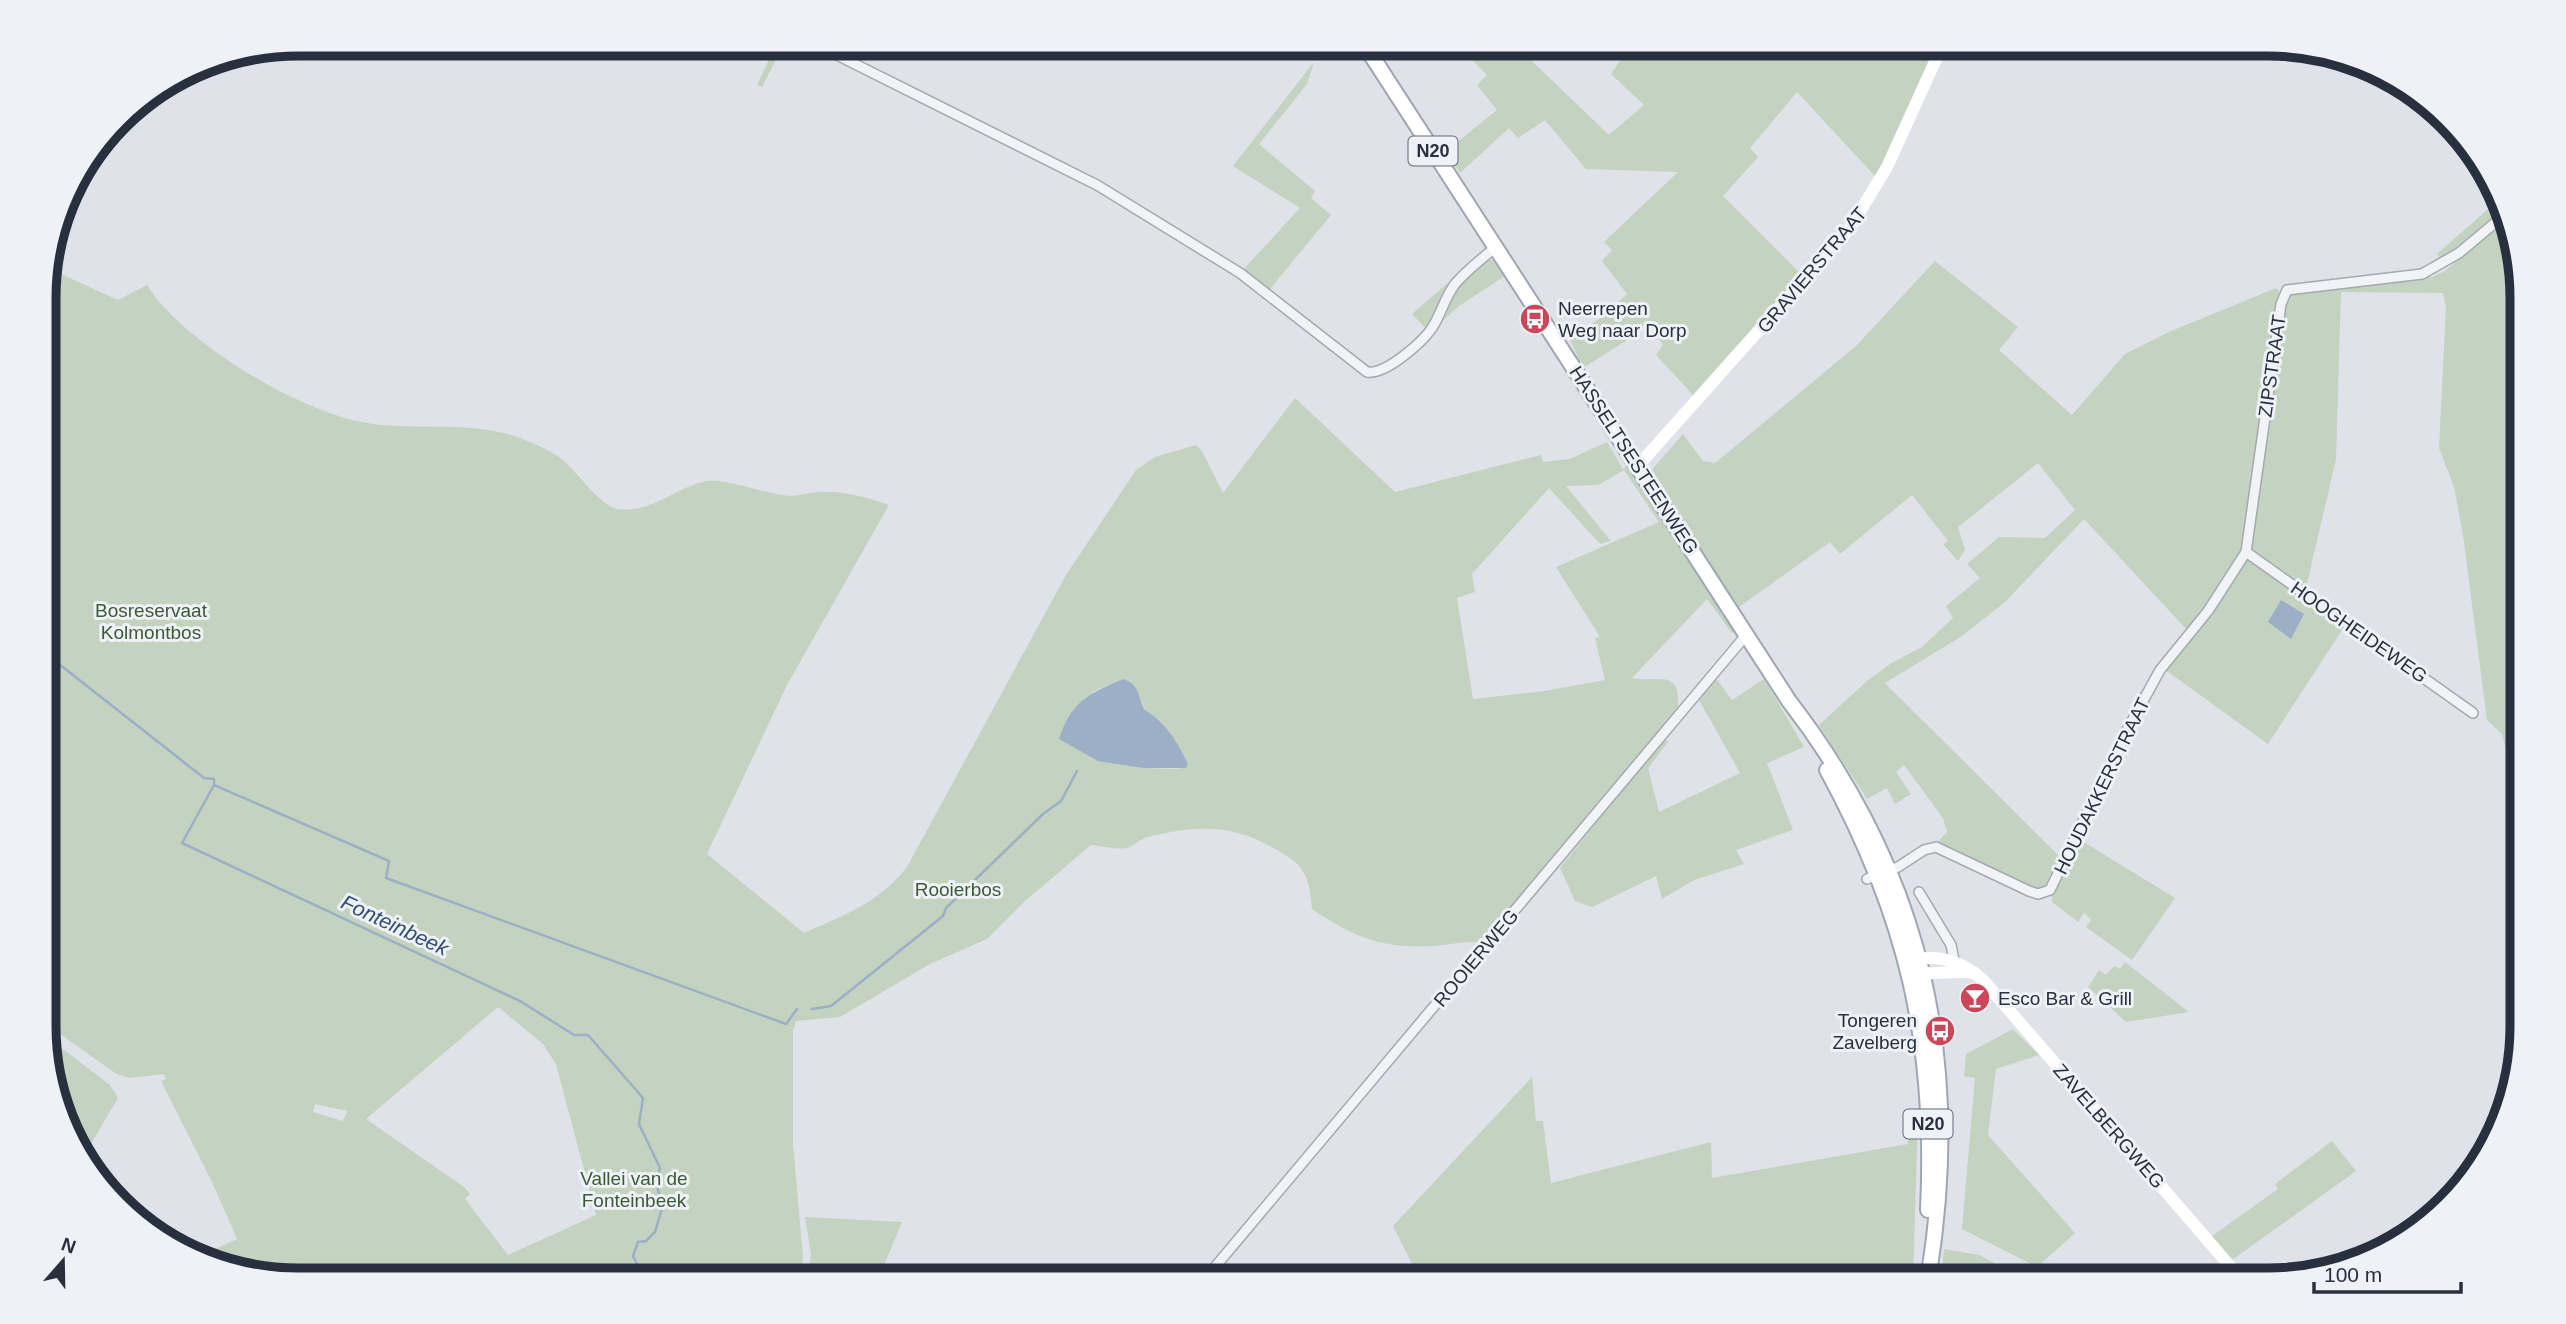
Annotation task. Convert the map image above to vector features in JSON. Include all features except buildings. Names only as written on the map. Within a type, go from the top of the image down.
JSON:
[{"type":"main road","name":"HASSELTSESTEENWEG","points":[[1372,56],[1849,790],[1878,875],[1914,964],[1927,1094],[1929,1198],[1926,1267]]},
{"type":"main road","name":"HASSELTSESTEENWEG","points":[[1914,964],[1924,975],[1936,1037],[1942,1096],[1941,1171],[1928,1267]]},
{"type":"street","points":[[840,56],[1107,191],[1240,273],[1367,372],[1377,374],[1416,343],[1434,325],[1453,287],[1496,247]]},
{"type":"street","name":"GRAVIERSTRAAT","points":[[1637,467],[1850,228],[1887,167],[1938,56]]},
{"type":"street","name":"ZIPSTRAAT","points":[[2246,552],[2281,304],[2287,290],[2421,274],[2453,258],[2497,221]]},
{"type":"street","name":"HOOGHEIDEWEG","points":[[2246,552],[2473,713]]},
{"type":"street","name":"HOUDAKKERSTRAAT","points":[[1878,875],[1924,850],[1936,847],[2029,891],[2038,894],[2050,890],[2126,732],[2160,670],[2208,611],[2246,552]]},
{"type":"street","name":"ROOIERWEG","points":[[1214,1268],[1747,634]]},
{"type":"street","points":[[1919,892],[1951,945],[1955,966],[1924,975]]},
{"type":"street","name":"ZAVELBERGWEG","points":[[1914,964],[1955,966],[1975,973],[2231,1267]]},
{"type":"green space","points":[[770,56],[778,56],[762,87],[757,85]]},
{"type":"green space","points":[[1469,56],[1527,56],[1609,135],[1644,105],[1611,74],[1624,56],[1932,56],[1876,177],[1797,92],[1750,148],[1758,157],[1723,196],[1803,276],[1694,396],[1656,355],[1663,345],[1648,322],[1632,337],[1583,368],[1570,340],[1602,317],[1627,294],[1602,261],[1612,250],[1604,242],[1678,172],[1586,169],[1545,120],[1518,138],[1509,128],[1460,173],[1445,152],[1497,110],[1477,85],[1487,75]]},
{"type":"green space","points":[[1314,62],[1307,84],[1259,144],[1315,191],[1311,198],[1331,215],[1270,289],[1243,270],[1300,208],[1233,166]]},
{"type":"green space","points":[[2491,206],[2496,217],[2443,261],[2437,254]]},
{"type":"green space","points":[[2498,224],[2508,267],[2510,298],[2510,766],[2502,734],[2487,720],[2463,535],[2454,487],[2439,448],[2446,308],[2443,293],[2341,292],[2336,459],[2306,588],[2253,552],[2251,547],[2287,293],[2432,277],[2445,271]]},
{"type":"green space","points":[[1484,260],[1495,260],[1505,276],[1459,306],[1434,329],[1454,290]]},
{"type":"green space","points":[[1935,261],[2018,327],[1999,350],[2072,415],[2125,354],[2169,332],[2276,288],[2281,293],[2242,548],[2235,564],[2189,632],[2084,519],[2005,602],[1962,636],[1885,683],[2061,858],[2048,884],[2038,889],[1937,843],[1947,832],[1943,818],[1904,765],[1896,772],[1911,794],[1895,804],[1887,788],[1867,799],[1819,725],[1867,681],[1890,664],[1922,647],[1953,618],[1946,606],[1980,578],[1967,564],[1999,537],[2045,538],[2075,510],[2038,463],[1958,527],[1965,550],[1958,561],[1943,544],[1948,541],[1912,495],[1840,554],[1830,542],[1739,607],[1649,473],[1683,434],[1703,461],[1715,463],[1856,346]]},
{"type":"green space","points":[[1463,270],[1426,329],[1412,314]]},
{"type":"green space","points":[[58,272],[118,300],[147,285],[164,307],[216,352],[281,392],[314,407],[373,424],[484,429],[520,438],[563,460],[596,495],[617,509],[641,508],[707,481],[736,484],[790,496],[816,492],[844,493],[889,505],[787,685],[707,854],[804,933],[873,899],[907,867],[1066,575],[1136,470],[1155,457],[1196,445],[1202,451],[1223,493],[1295,398],[1395,492],[1541,455],[1543,462],[1570,459],[1607,442],[1623,469],[1629,464],[1736,630],[1732,633],[1707,599],[1632,678],[1660,679],[1672,683],[1678,697],[1678,711],[1483,943],[1399,946],[1370,940],[1312,909],[1307,879],[1292,859],[1256,839],[1241,834],[1226,830],[1196,829],[1147,837],[1125,848],[1091,845],[1025,901],[987,939],[930,964],[840,1017],[796,1021],[793,1030],[793,1143],[802,1268],[298,1268],[236,1260],[211,1251],[237,1239],[212,1182],[161,1081],[166,1079],[164,1074],[129,1078],[115,1073],[56,1031]],"holes":[[[1624,470],[1659,522],[1556,567],[1600,637],[1595,638],[1605,680],[1545,691],[1473,699],[1457,598],[1475,592],[1472,574],[1549,488],[1600,544],[1611,541],[1566,486],[1598,485]],[[1123,679],[1133,684],[1143,706],[1165,726],[1175,740],[1188,762],[1178,769],[1143,768],[1092,692]],[[498,1007],[543,1044],[556,1064],[596,1215],[508,1255],[465,1199],[470,1194],[464,1187],[366,1119]],[[315,1104],[347,1111],[343,1121],[313,1112]]]},
{"type":"green space","points":[[2247,556],[2344,627],[2268,744],[2164,669],[2204,623]]},
{"type":"green space","points":[[1715,677],[1732,700],[1764,679],[1804,747],[1767,763],[1793,830],[1736,850],[1744,864],[1694,880],[1662,899],[1656,876],[1592,907],[1575,901],[1560,868],[1664,738],[1668,742],[1648,768],[1659,812],[1740,773],[1698,698]]},
{"type":"green space","points":[[2077,838],[2175,898],[2132,960],[2086,927],[2091,920],[2084,913],[2078,922],[2052,902],[2052,893]]},
{"type":"green space","points":[[2125,962],[2189,1012],[2126,1022],[2088,987],[2099,970],[2106,975],[2114,966],[2120,969]]},
{"type":"green space","points":[[2013,1029],[2039,1055],[1996,1069],[1988,1135],[2075,1233],[2037,1267],[1962,1229],[1975,1078],[1964,1076],[1966,1054]]},
{"type":"green space","points":[[57,1045],[110,1085],[118,1098],[89,1148],[74,1118],[64,1088]]},
{"type":"green space","points":[[1532,1077],[1536,1121],[1543,1121],[1551,1183],[1711,1142],[1712,1178],[1908,1144],[1908,1114],[1918,1115],[1913,1267],[1414,1267],[1393,1226]]},
{"type":"green space","points":[[2332,1141],[2356,1171],[2232,1260],[2212,1236],[2278,1189],[2275,1184]]},
{"type":"green space","points":[[805,1217],[902,1222],[883,1268],[809,1268],[811,1254]]},
{"type":"green space","points":[[1944,1249],[1979,1255],[2003,1267],[1942,1267]]},
{"type":"water","points":[[2281,600],[2304,614],[2291,639],[2268,622]]},
{"type":"water","points":[[1123,679],[1133,684],[1145,710],[1159,720],[1170,733],[1188,763],[1186,768],[1143,768],[1098,761],[1059,739],[1069,716],[1082,701]]},
{"type":"waterway","name":"Fonteinbeek","points":[[56,662],[204,778],[214,779],[214,785],[182,843],[520,1001],[574,1035],[588,1035],[643,1098],[639,1124],[660,1168],[656,1184],[663,1205],[655,1232],[646,1241],[638,1242],[633,1256],[639,1268]]},
{"type":"waterway","points":[[812,1009],[831,1006],[943,916],[946,908],[1043,814],[1061,801],[1077,771]]},
{"type":"waterway","points":[[214,785],[389,861],[386,878],[786,1024],[797,1009]]},
{"type":"place","name":"Neerrepen Weg naar Dorp","points":[[1535,319]]},
{"type":"place","name":"Esco Bar & Grill","points":[[1975,998]]},
{"type":"place","name":"Tongeren Zavelberg","points":[[1940,1031]]},
{"type":"park label","name":"Bosreservaat Kolmontbos","points":[[151,621]]},
{"type":"park label","name":"Rooierbos","points":[[958,889]]},
{"type":"park label","name":"Vallei van de Fonteinbeek","points":[[634,1189]]}]
